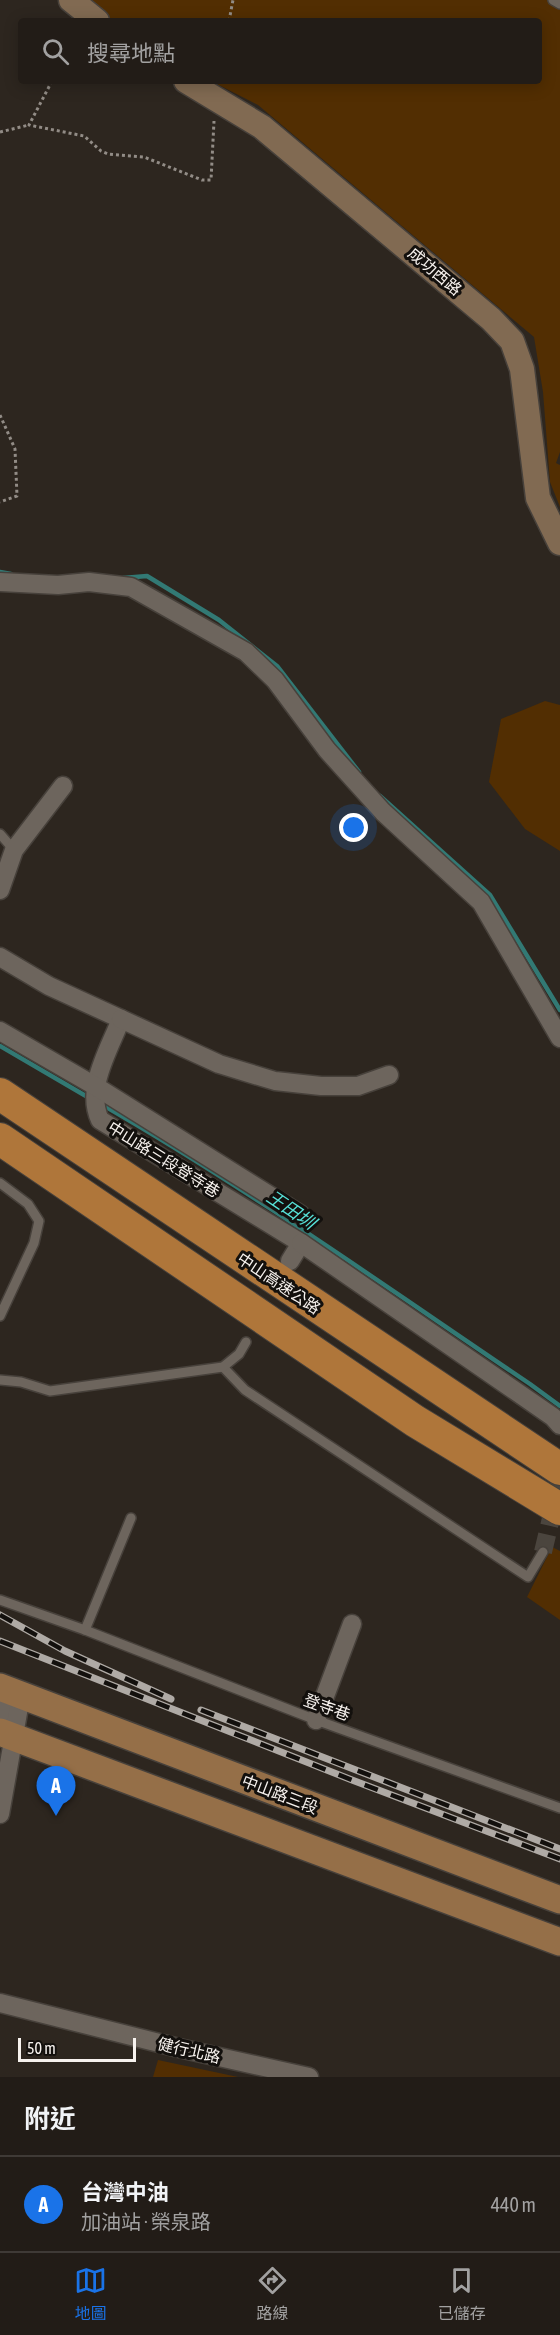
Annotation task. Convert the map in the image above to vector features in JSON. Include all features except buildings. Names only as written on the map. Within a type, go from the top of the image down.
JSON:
[{"type":"highway","name":"中山高速公路","points":[[0,1094],[560,1469]]},
{"type":"highway","points":[[0,1138],[415,1421],[560,1509]]},
{"type":"main road","name":"中山路三段","points":[[10,1691],[560,1900]]},
{"type":"main road","points":[[5,1729],[560,1942]]},
{"type":"street","points":[[71,0],[93,18]]},
{"type":"street","name":"成功西路","points":[[191,84],[262,127],[491,319],[512,341],[522,369],[538,498],[560,543]]},
{"type":"street","points":[[0,582],[58,585],[88,582],[131,587],[246,652],[275,680],[327,750],[383,812],[481,902],[560,1038]]},
{"type":"street","points":[[0,890],[14,850],[63,786]]},
{"type":"street","points":[[0,957],[49,986],[219,1064],[275,1081],[321,1086],[358,1086],[389,1075]]},
{"type":"street","name":"中山路三段登寺巷","points":[[121,1019],[95,1086],[95,1109],[100,1120],[301,1243]]},
{"type":"street","points":[[0,1031],[95,1086],[301,1215]]},
{"type":"street","points":[[290,1261],[301,1243],[553,1417],[560,1425]]},
{"type":"street","points":[[316,1720],[352,1624]]},
{"type":"street","points":[[0,1814],[5,1729],[10,1691]]},
{"type":"street","name":"健行北路","points":[[0,2003],[179,2048],[309,2077]]},
{"type":"lane","points":[[553,0],[560,4]]},
{"type":"lane","points":[[0,834],[14,850]]},
{"type":"lane","points":[[0,1183],[28,1204],[39,1221],[34,1243],[0,1316]]},
{"type":"lane","points":[[0,1380],[21,1382],[50,1391],[224,1367],[239,1354],[246,1342]]},
{"type":"lane","points":[[224,1367],[244,1390],[528,1577],[543,1552]]},
{"type":"lane","points":[[85,1630],[131,1518]]},
{"type":"lane","name":"登寺巷","points":[[0,1600],[85,1630],[316,1720],[560,1808]]},
{"type":"path","points":[[230,18],[233,0]]},
{"type":"path","points":[[29,125],[50,84]]},
{"type":"path","points":[[0,132],[29,125],[84,136],[108,154],[144,157],[202,180],[211,180],[216,100]]},
{"type":"path","points":[[0,415],[15,449],[17,496],[0,502]]},
{"type":"shaded area","points":[[76,0],[560,0],[560,452],[556,463],[560,465],[560,507],[550,482],[543,392],[534,337],[258,105],[217,84],[542,84],[542,18],[99,18]]},
{"type":"shaded area","points":[[545,701],[560,705],[560,851],[525,829],[489,782],[501,719]]},
{"type":"shaded area","points":[[552,1547],[560,1551],[560,1620],[527,1597]]},
{"type":"shaded area","points":[[158,2060],[238,2077],[153,2077]]},
{"type":"waterway","points":[[0,572],[11,574]]},
{"type":"waterway","points":[[123,578],[147,576],[219,620],[277,666],[359,772]]},
{"type":"waterway","points":[[380,796],[490,895],[560,1010]]},
{"type":"waterway","name":"王田圳","points":[[0,1046],[91,1099]]},
{"type":"waterway","name":"王田圳","points":[[101,1104],[265,1205],[560,1406]]},
{"type":"tunnel","points":[[543,1552],[560,1480]]},
{"type":"railway","points":[[0,1615],[65,1651],[171,1699]]},
{"type":"railway","points":[[0,1641],[352,1780],[560,1859]]},
{"type":"railway","points":[[201,1710],[560,1849]]},
{"type":"place","name":"台灣中油","points":[[56,1816]]}]
